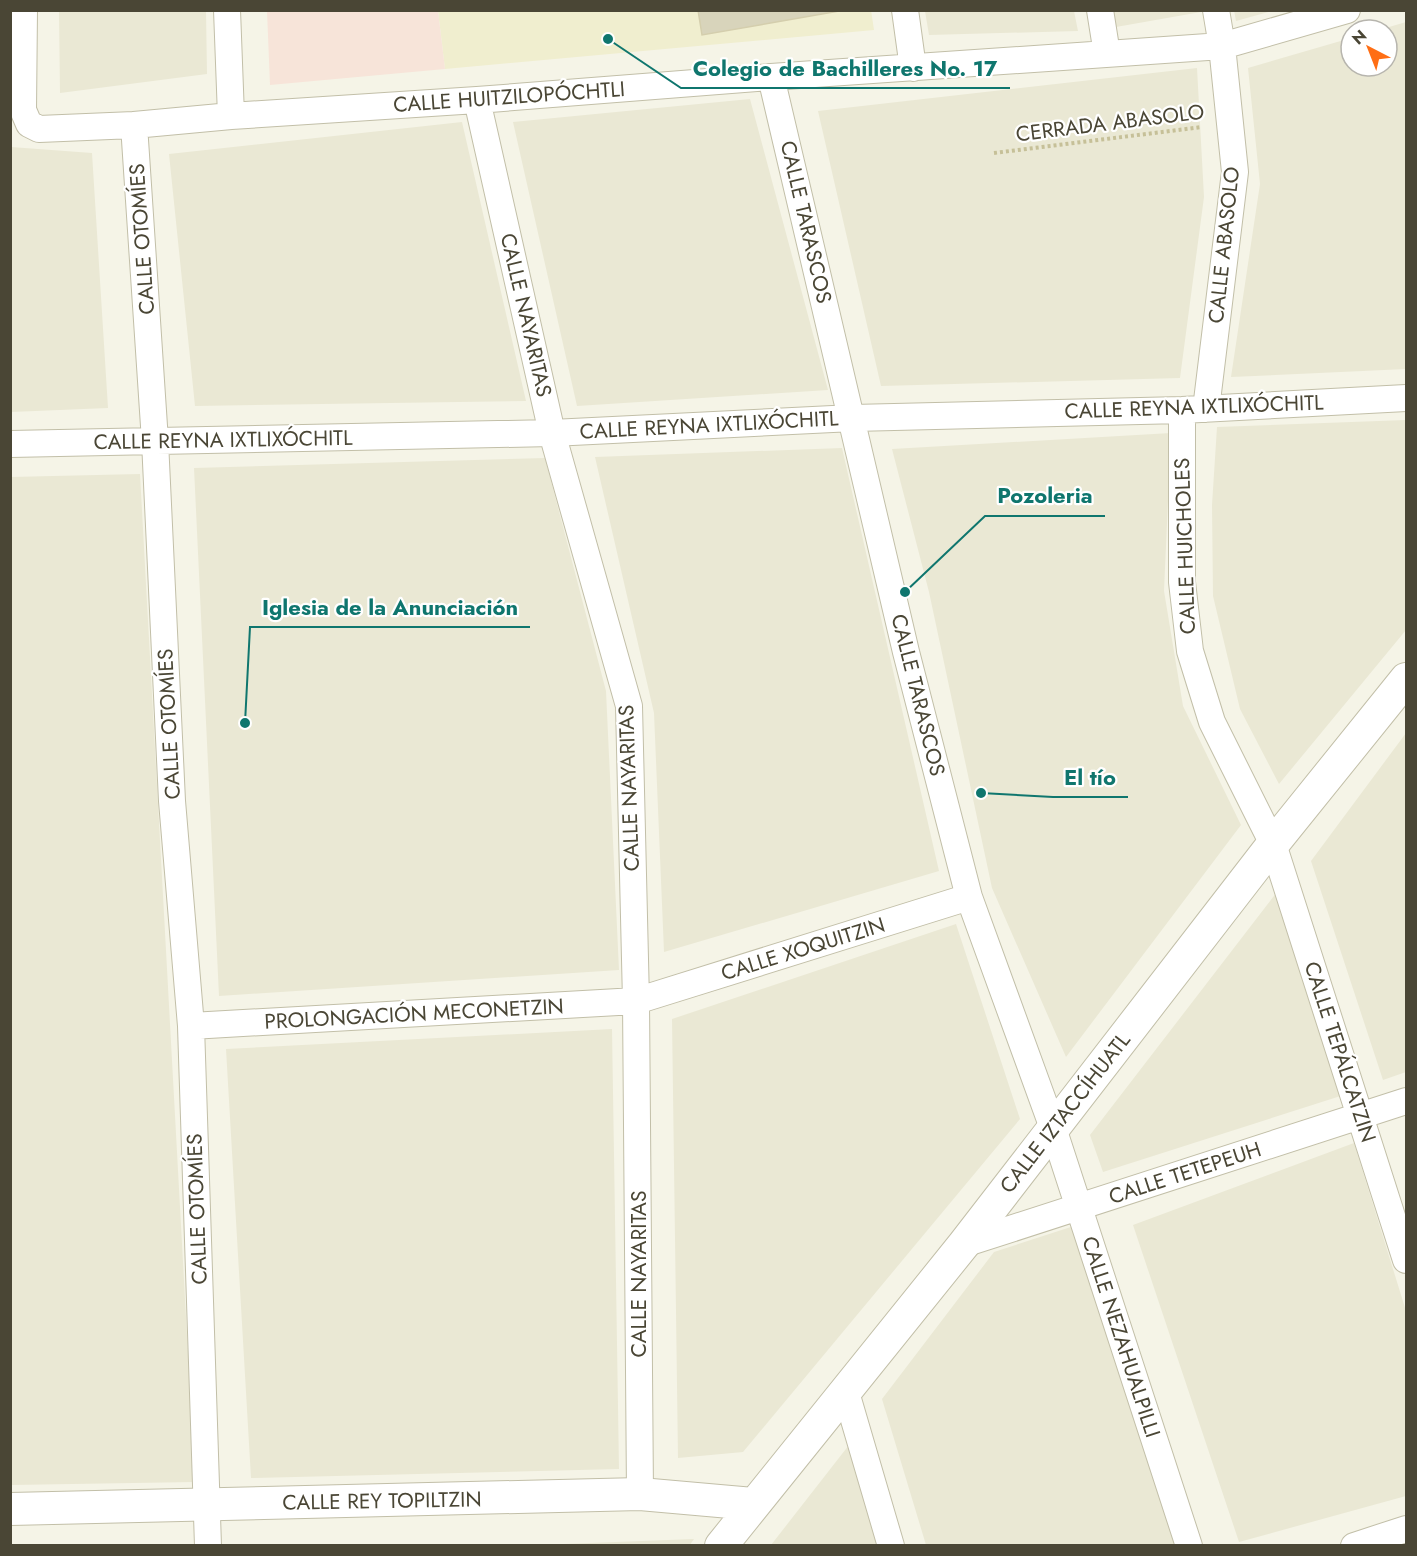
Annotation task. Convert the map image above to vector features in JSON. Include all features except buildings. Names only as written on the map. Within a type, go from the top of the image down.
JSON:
[{"type":"street","points":[[24,10],[23,110],[29,124],[39,129],[134,125]]},
{"type":"street","points":[[227,10],[231,116]]},
{"type":"street","points":[[905,10],[913,68]]},
{"type":"street","points":[[1100,10],[1107,54]]},
{"type":"street","name":"CALLE ABASOLO","points":[[1194,409],[1235,172],[1222,45],[1216,10]]},
{"type":"street","name":"CALLE HUITZILOPÓCHTLI","points":[[134,125],[231,116],[1222,45],[1347,10]]},
{"type":"street","name":"CALLE TARASCOS","points":[[771,77],[853,418],[906,652],[969,897],[1053,1128]]},
{"type":"street","name":"CALLE NAYARITAS","points":[[477,100],[552,433],[629,706],[636,1001],[640,1494]]},
{"type":"street","name":"CALLE OTOMÍES","points":[[134,125],[155,441],[172,801],[191,1026],[208,1545]]},
{"type":"street","name":"CALLE REYNA IXTLIXÓCHITL","points":[[10,444],[552,433],[853,418],[1194,409],[1407,398]]},
{"type":"street","name":"CALLE HUICHOLES","points":[[1194,409],[1182,582],[1190,651],[1212,722],[1273,844]]},
{"type":"street","name":"CALLE IZTACCÍHUATL","points":[[721,1545],[964,1244],[1273,844],[1407,679]]},
{"type":"street","name":"CALLE TEPÁLCATZIN","points":[[1273,844],[1407,1260]]},
{"type":"street","name":"CALLE XOQUITZIN","points":[[636,1001],[969,897]]},
{"type":"street","name":"PROLONGACIÓN MECONETZIN","points":[[191,1026],[636,1001]]},
{"type":"street","name":"CALLE TETEPEUH","points":[[964,1244],[1407,1101]]},
{"type":"street","name":"CALLE NEZAHUALPILLI","points":[[1053,1128],[1189,1545]]},
{"type":"street","points":[[845,1389],[891,1545]]},
{"type":"street","name":"CALLE REY TOPILTZIN","points":[[10,1509],[640,1494],[753,1504]]},
{"type":"street","points":[[1354,1545],[1407,1528]]},
{"type":"path","name":"CERRADA ABASOLO","points":[[994,153],[1229,123]]},
{"type":"shaded area","points":[[871,10],[874,30],[445,69],[438,11]]},
{"type":"shaded area","points":[[1200,10],[1201,12],[1116,27],[1113,11]]},
{"type":"shaded area","points":[[1234,10],[1272,10],[1272,11],[1236,21]]},
{"type":"shaded area","points":[[59,11],[206,11],[207,74],[60,93]]},
{"type":"shaded area","points":[[267,11],[438,11],[445,69],[270,85]]},
{"type":"shaded area","points":[[925,11],[1074,11],[1078,31],[929,35]]},
{"type":"shaded area","points":[[1406,22],[1406,369],[1231,377],[1260,184],[1248,68],[1339,41],[1339,78],[1399,78],[1399,24]]},
{"type":"shaded area","points":[[1197,68],[1204,197],[1180,378],[881,386],[818,111]]},
{"type":"shaded area","points":[[750,99],[828,390],[577,406],[513,122]]},
{"type":"shaded area","points":[[462,122],[526,401],[195,406],[169,154]]},
{"type":"shaded area","points":[[11,147],[92,153],[108,408],[11,412]]},
{"type":"shaded area","points":[[1406,420],[1406,630],[1279,784],[1240,709],[1213,596],[1212,505],[1217,427]]},
{"type":"shaded area","points":[[1171,433],[1164,591],[1183,706],[1241,825],[1066,1057],[992,888],[929,592],[892,449]]},
{"type":"shaded area","points":[[842,448],[939,871],[664,952],[654,713],[595,457]]},
{"type":"shaded area","points":[[545,458],[606,691],[619,970],[219,996],[194,468]]},
{"type":"shaded area","points":[[140,474],[195,1482],[11,1485],[10,477]]},
{"type":"shaded area","points":[[1406,733],[1406,1072],[1383,1080],[1311,861]]},
{"type":"shaded area","points":[[1277,892],[1350,1093],[1103,1172],[1090,1135]]},
{"type":"shaded area","points":[[956,924],[1020,1119],[743,1452],[678,1458],[672,1019]]},
{"type":"shaded area","points":[[612,1029],[619,1469],[251,1478],[226,1049]]},
{"type":"shaded area","points":[[1354,1143],[1406,1311],[1406,1496],[1239,1542],[1133,1225]]},
{"type":"shaded area","points":[[1077,1225],[1187,1545],[926,1545],[882,1399],[994,1252]]},
{"type":"shaded area","points":[[849,1445],[879,1545],[771,1545]]},
{"type":"shaded area","points":[[694,1539],[689,1546],[537,1545]]},
{"type":"place","name":"Colegio de Bachilleres No. 17","points":[[608,39]]},
{"type":"place","name":"Pozoleria","points":[[905,592]]},
{"type":"place","name":"Iglesia de la Anunciación","points":[[245,723]]},
{"type":"place","name":"El tío","points":[[981,793]]}]
